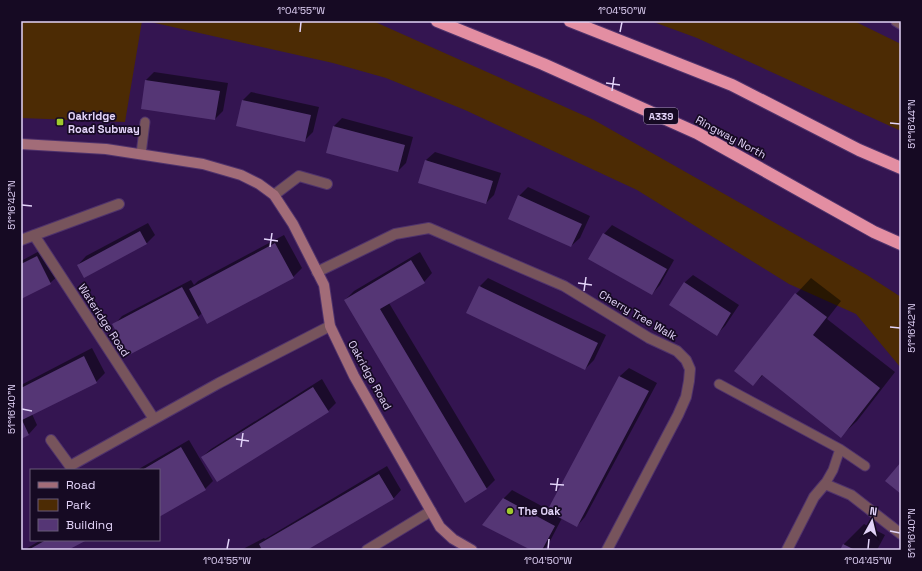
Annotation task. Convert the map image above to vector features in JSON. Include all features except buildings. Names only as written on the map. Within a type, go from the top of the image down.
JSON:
[{"type":"highway","name":"Ringway North","points":[[437,21],[543,64],[697,133],[874,232]]},
{"type":"highway","points":[[570,21],[732,85],[859,150],[901,175]]},
{"type":"highway","points":[[859,150],[901,168]]},
{"type":"highway","name":"A339","points":[[874,232],[901,244]]},
{"type":"highway","points":[[874,232],[901,254]]},
{"type":"street","points":[[896,21],[901,24]]},
{"type":"street","name":"Oakridge Road","points":[[21,144],[106,149],[203,164],[241,175],[259,184],[274,195],[293,224],[324,285],[330,326],[354,376],[440,527],[453,539],[472,550]]},
{"type":"street","points":[[274,195],[299,176],[327,184]]},
{"type":"street","points":[[21,240],[119,204]]},
{"type":"street","name":"Cherry Tree Walk","points":[[318,272],[395,234],[429,228],[564,286],[649,338],[677,351],[686,360],[690,368],[686,397],[607,550]]},
{"type":"street","name":"Wateridge Road","points":[[34,235],[154,419]]},
{"type":"street","points":[[51,440],[70,466],[219,383],[330,326]]},
{"type":"street","points":[[787,550],[814,497],[825,484],[851,495],[901,534]]},
{"type":"street","points":[[367,550],[431,511]]},
{"type":"lane","points":[[141,154],[145,122]]},
{"type":"lane","points":[[719,384],[840,449],[865,466]]},
{"type":"lane","points":[[825,484],[833,470],[840,449]]},
{"type":"green space","points":[[21,21],[142,21],[125,122],[21,118]]},
{"type":"green space","points":[[146,21],[373,21],[594,120],[867,275],[901,297],[901,368],[856,314],[789,284],[637,190],[465,110],[386,78],[333,63]]},
{"type":"green space","points":[[651,21],[854,21],[901,44],[901,131],[697,38]]},
{"type":"place","name":"Oakridge Road Subway","points":[[60,122]]},
{"type":"place","name":"The Oak","points":[[510,511]]}]
